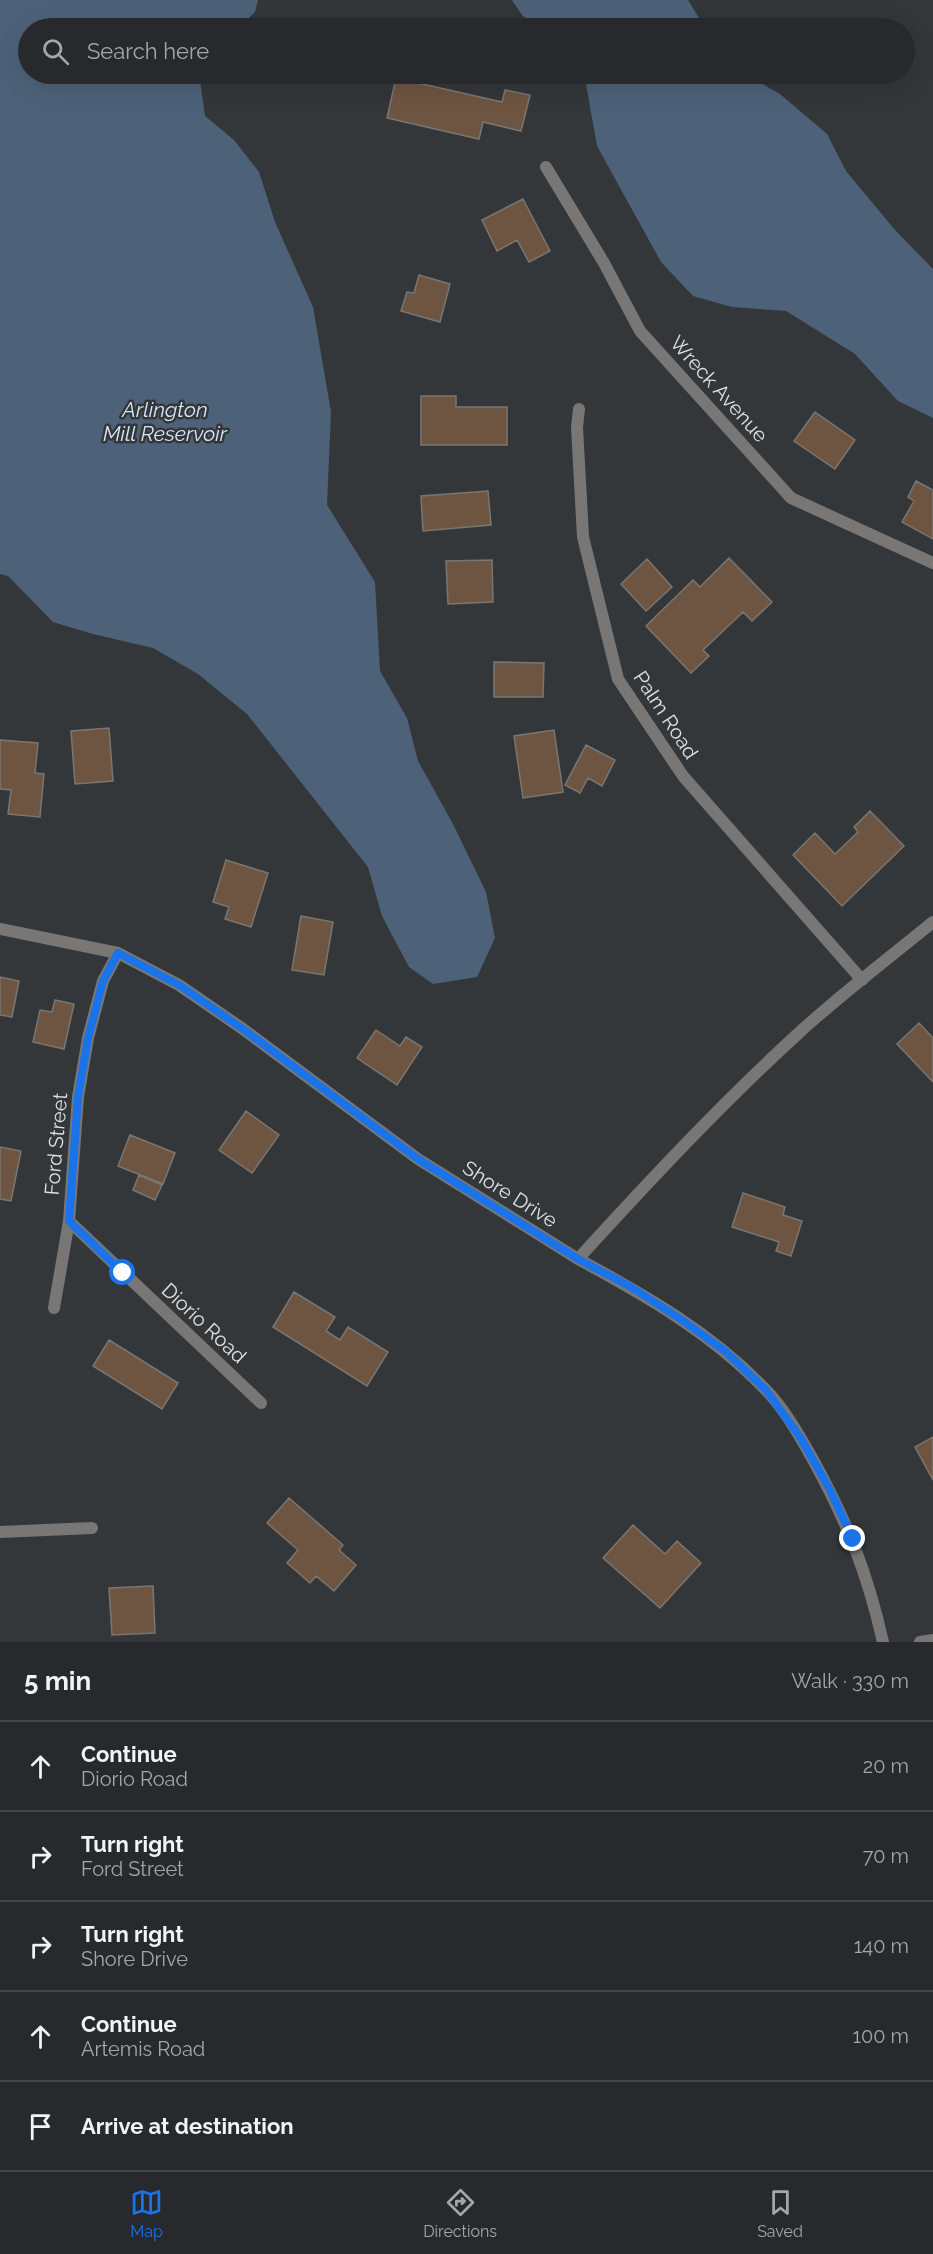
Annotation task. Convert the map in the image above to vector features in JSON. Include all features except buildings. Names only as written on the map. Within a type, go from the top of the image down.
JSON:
[{"type":"street","name":"Wreck Avenue","points":[[546,167],[604,263],[640,331],[791,498],[933,563]]},
{"type":"street","name":"Palm Road","points":[[579,409],[577,427],[583,537],[618,679],[683,776],[862,980]]},
{"type":"street","points":[[578,1259],[631,1199],[747,1082],[803,1029],[933,922]]},
{"type":"street","name":"Shore Drive","points":[[0,928],[118,953],[179,985],[243,1029],[418,1159],[578,1259],[631,1287],[725,1351],[766,1390],[800,1437],[829,1488],[853,1539],[872,1593],[883,1642]]},
{"type":"street","name":"Ford Street","points":[[54,1308],[69,1221],[78,1097],[88,1038],[103,981],[118,953]]},
{"type":"street","name":"Diorio Road","points":[[69,1221],[261,1403]]},
{"type":"street","points":[[0,1532],[92,1528]]},
{"type":"street","points":[[920,1642],[933,1640]]},
{"type":"water","name":"Arlington Mill Reservoir","points":[[0,0],[258,0],[255,12],[249,18],[18,18],[18,84],[200,84],[205,116],[234,140],[259,172],[275,222],[313,307],[331,412],[327,505],[375,582],[380,671],[407,718],[418,761],[453,824],[486,892],[495,938],[477,977],[433,984],[409,967],[382,916],[368,867],[247,714],[198,674],[153,648],[53,622],[8,576],[0,574]]},
{"type":"water","points":[[512,0],[688,0],[699,18],[526,18]]},
{"type":"water","points":[[586,84],[762,84],[780,94],[827,134],[846,171],[895,230],[933,269],[933,418],[898,401],[855,354],[786,311],[732,307],[693,296],[661,262],[597,146]]},
{"type":"route","points":[[123,1273],[69,1221],[78,1097],[88,1038],[103,981],[118,953],[179,985],[243,1029],[418,1159],[578,1259],[631,1287],[725,1351],[766,1390],[800,1437],[829,1488],[853,1539]]}]
